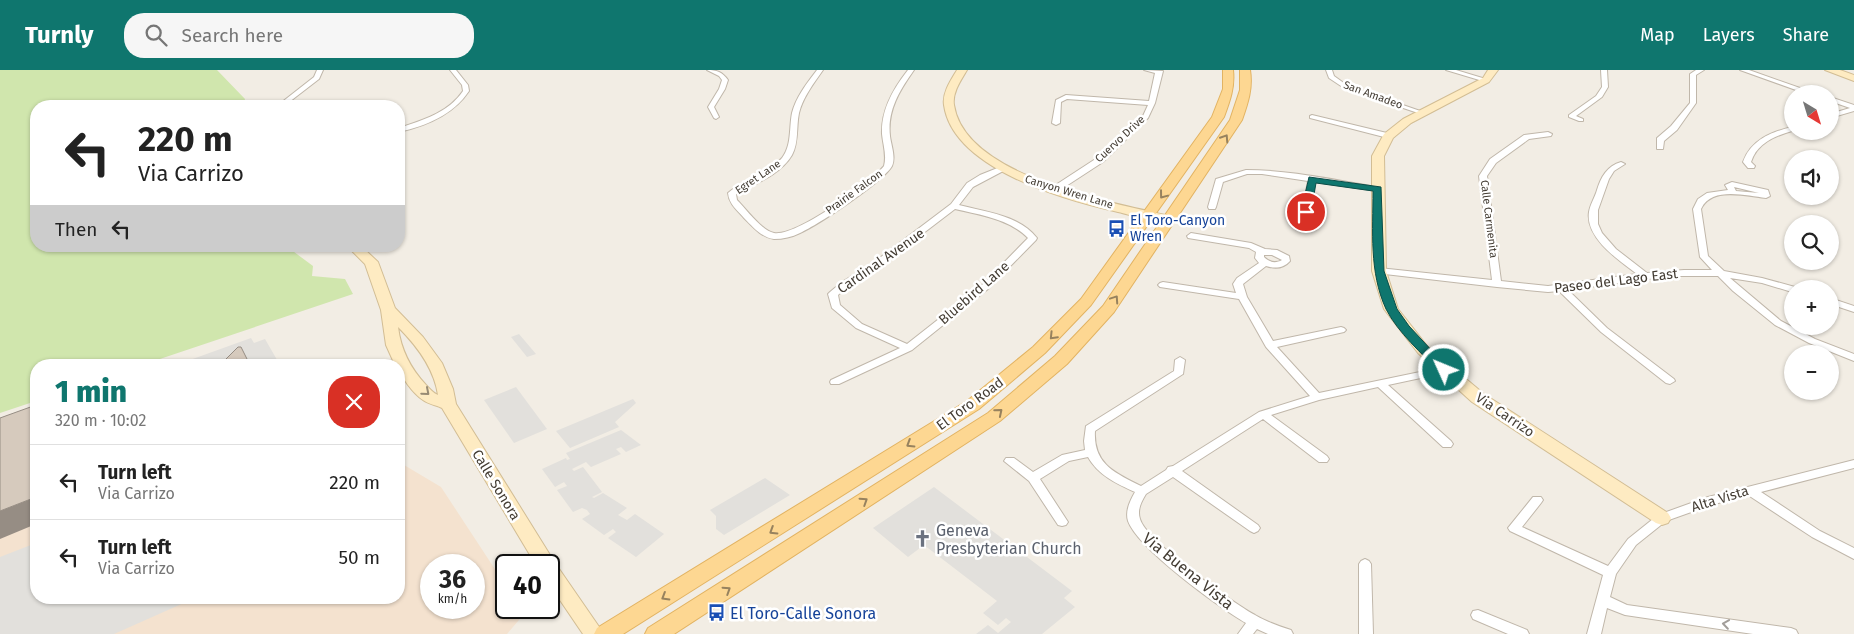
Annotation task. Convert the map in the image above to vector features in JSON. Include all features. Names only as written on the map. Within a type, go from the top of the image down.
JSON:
[{"type":"main road","name":"El Toro Road","points":[[605,634],[973,405],[1039,350],[1086,302],[1218,117],[1230,81],[1228,70]]},
{"type":"main road","name":"El Toro Road","points":[[656,634],[994,417],[1061,360],[1109,309],[1236,120],[1245,99],[1248,82],[1246,70]]},
{"type":"street","points":[[288,100],[317,78],[320,70]]},
{"type":"street","points":[[405,128],[440,115],[456,104],[466,91],[465,85],[453,70]]},
{"type":"street","points":[[710,70],[722,75],[725,80],[722,89],[710,107],[716,117]]},
{"type":"street","name":"Egret Lane","points":[[782,237],[767,234],[733,201],[732,193],[771,170],[788,156],[795,137],[796,113],[804,93],[820,70]]},
{"type":"street","name":"Prairie Falcon","points":[[782,237],[801,230],[876,179],[887,168],[890,157],[886,135],[886,116],[898,87],[911,70]]},
{"type":"street","name":"Canyon Wren Lane","points":[[962,70],[953,86],[949,104],[954,124],[967,142],[1004,169],[1028,181],[1054,190],[1170,220]]},
{"type":"street","points":[[1147,70],[1160,70]]},
{"type":"street","name":"Cuervo Drive","points":[[1054,190],[1100,160],[1146,117],[1152,104],[1160,70]]},
{"type":"street","name":"San Amadeo","points":[[1329,70],[1331,77],[1346,87],[1423,113]]},
{"type":"street","points":[[1449,70],[1490,75]]},
{"type":"street","points":[[1580,120],[1571,116],[1599,97],[1605,87],[1604,70]]},
{"type":"street","points":[[1660,146],[1660,140],[1674,128],[1693,103],[1693,74],[1701,70]]},
{"type":"street","points":[[1744,70],[1788,85]]},
{"type":"street","points":[[1830,70],[1854,78]]},
{"type":"street","name":"Via Carrizo","points":[[1490,75],[1407,121],[1388,136],[1378,156],[1379,271],[1392,309],[1404,328],[1444,370],[1478,398],[1662,518]]},
{"type":"street","points":[[1056,123],[1058,101],[1066,97],[1152,104]]},
{"type":"street","points":[[1839,102],[1854,108]]},
{"type":"street","points":[[1839,113],[1854,108]]},
{"type":"street","points":[[1312,117],[1388,136]]},
{"type":"street","points":[[1752,166],[1747,162],[1748,158],[1763,140],[1784,132]]},
{"type":"street","name":"Calle Carmenita","points":[[1497,284],[1483,176],[1493,161],[1526,137],[1548,134]]},
{"type":"street","points":[[1621,164],[1610,170],[1605,178],[1592,216],[1597,231],[1605,244],[1647,277]]},
{"type":"street","name":"Cardinal Avenue","points":[[908,348],[859,326],[835,306],[833,294],[845,284],[876,266],[954,206],[970,185],[983,177],[1004,169]]},
{"type":"street","points":[[1212,207],[1219,181],[1246,172],[1312,179],[1377,189]]},
{"type":"street","points":[[1306,212],[1312,179]]},
{"type":"street","points":[[1733,193],[1710,195],[1701,201],[1697,209],[1704,257],[1720,274],[1778,323],[1854,358]]},
{"type":"street","name":"Bluebird Lane","points":[[835,382],[908,348],[985,287],[1033,238],[1027,230],[1006,221],[954,206]]},
{"type":"street","points":[[1191,236],[1250,246],[1264,252],[1274,252],[1286,258],[1284,264],[1265,263],[1259,258],[1260,253],[1264,252]]},
{"type":"street","name":"Calle Sonora","points":[[360,252],[371,262],[388,310],[389,329],[400,359]]},
{"type":"street","points":[[1265,263],[1240,280],[1238,284],[1242,297],[1270,345],[1317,397]]},
{"type":"street","name":"Paseo del Lago East","points":[[1379,271],[1497,284],[1561,288],[1689,272],[1720,274],[1763,281],[1784,287]]},
{"type":"street","points":[[1163,285],[1242,297]]},
{"type":"street","points":[[1561,288],[1604,330],[1670,381]]},
{"type":"street","points":[[1839,304],[1854,310]]},
{"type":"street","name":"Calle Sonora","points":[[388,310],[415,334],[436,363],[446,390],[448,404],[539,554]]},
{"type":"street","points":[[1270,345],[1341,330]]},
{"type":"street","points":[[397,355],[404,348],[420,341]]},
{"type":"street","points":[[1180,360],[1179,372],[1090,429],[1088,436],[1090,454],[1106,471],[1142,491],[1172,470],[1263,414],[1317,397],[1444,370]]},
{"type":"street","name":"Calle Sonora","points":[[405,368],[412,379],[429,396],[448,404]]},
{"type":"street","points":[[1380,384],[1446,444]]},
{"type":"street","points":[[1263,414],[1323,459]]},
{"type":"street","points":[[1033,478],[1066,458],[1090,454]]},
{"type":"street","points":[[1010,461],[1033,478],[1062,522]]},
{"type":"street","name":"Alta Vista","points":[[1594,634],[1610,573],[1632,542],[1662,518],[1708,501],[1854,464]]},
{"type":"street","points":[[1172,470],[1254,528]]},
{"type":"street","points":[[1749,490],[1816,534],[1854,554]]},
{"type":"street","name":"Via Buena Vista","points":[[1142,491],[1135,502],[1133,513],[1135,524],[1141,534],[1234,609],[1280,634]]},
{"type":"street","points":[[1537,500],[1514,528],[1610,573]]},
{"type":"street","points":[[1365,564],[1366,634]]},
{"type":"street","points":[[560,585],[594,634]]},
{"type":"street","points":[[1603,600],[1625,610],[1791,634]]},
{"type":"street","points":[[1478,615],[1522,634]]},
{"type":"street","points":[[1245,634],[1255,622]]},
{"type":"shaded area","points":[[519,334],[536,354],[527,357],[511,337]]},
{"type":"shaded area","points":[[251,338],[254,343],[265,339],[277,359],[193,359]]},
{"type":"shaded area","points":[[516,387],[547,429],[514,443],[484,400]]},
{"type":"shaded area","points":[[633,399],[636,403],[615,422],[619,427],[570,448],[556,431]]},
{"type":"shaded area","points":[[30,417],[30,604],[405,604],[405,466],[441,487],[485,554],[420,554],[420,619],[485,619],[485,554],[495,569],[495,619],[520,619],[507,634],[0,634],[0,428]]},
{"type":"shaded area","points":[[621,430],[641,445],[626,452],[621,447],[616,449],[621,454],[591,467],[586,462],[572,469],[574,471],[583,467],[602,492],[592,497],[594,498],[603,493],[627,508],[618,515],[627,520],[635,514],[664,534],[636,557],[608,538],[616,532],[613,529],[604,535],[582,519],[590,514],[587,510],[582,508],[573,512],[557,490],[567,486],[564,482],[555,487],[542,469],[566,458],[567,460],[570,459],[566,453]]},
{"type":"shaded area","points":[[765,478],[790,495],[724,535],[716,529],[716,516],[710,510]]},
{"type":"shaded area","points":[[934,487],[1072,591],[1064,598],[1075,607],[1042,634],[976,634],[988,625],[998,633],[1011,622],[1006,618],[998,625],[983,613],[997,601],[924,545],[908,557],[873,528]]},
{"type":"shaded area","points":[[30,545],[30,604],[182,604],[114,634],[0,634],[0,557]]},
{"type":"green space","points":[[0,70],[217,70],[245,100],[30,100],[30,252],[294,252],[313,266],[312,276],[345,279],[353,294],[160,359],[30,359],[30,403],[0,413]]},
{"type":"building","points":[[238,347],[241,347],[247,359],[226,359]]},
{"type":"building","points":[[30,407],[30,499],[0,511],[0,418]]},
{"type":"place","name":"El Toro-Canyon Wren","points":[[1116,228]]},
{"type":"place","name":"Geneva Presbyterian Church","points":[[922,539]]},
{"type":"place","name":"El Toro-Calle Sonora","points":[[716,613]]},
{"type":"route","points":[[1306,212],[1312,179],[1377,189],[1379,271],[1392,309],[1404,328],[1444,370]]}]
